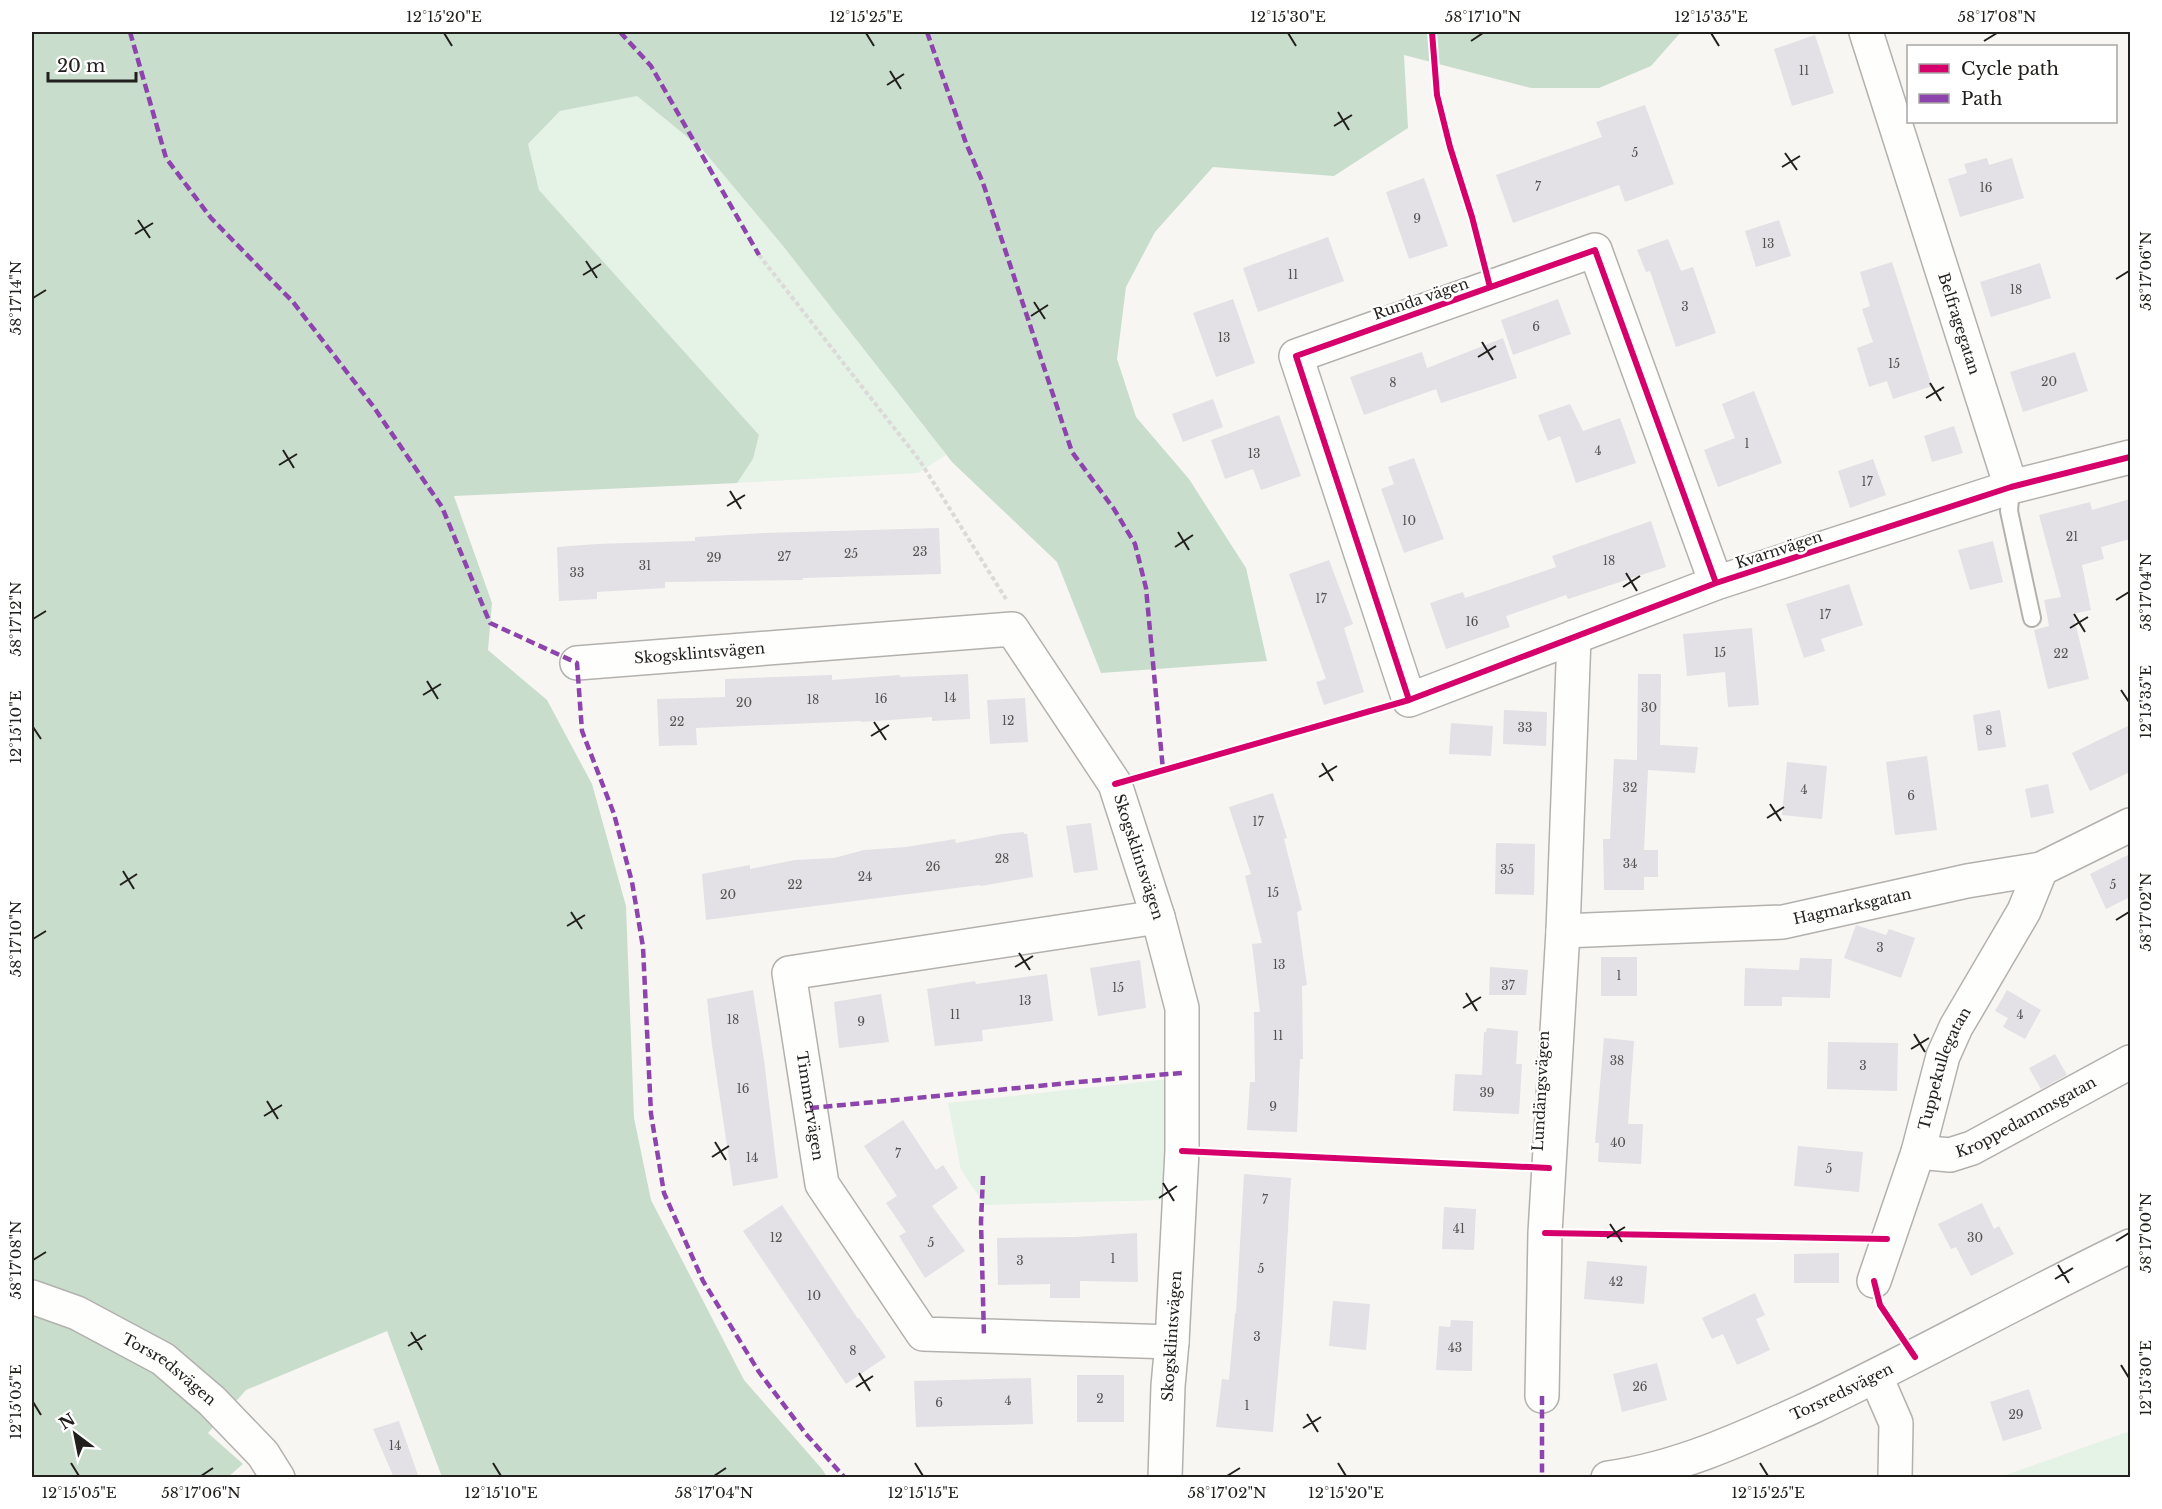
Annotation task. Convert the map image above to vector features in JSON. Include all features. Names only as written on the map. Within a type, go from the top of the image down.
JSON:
[{"type":"street","name":"Belfragegatan","points":[[1866,32],[2011,487]]},
{"type":"street","name":"Runda vägen","points":[[1409,700],[1296,356],[1595,250],[1716,583]]},
{"type":"street","name":"Kvarnvägen","points":[[1409,700],[1716,583],[2011,487],[2130,457]]},
{"type":"street","name":"Skogsklintsvägen","points":[[577,663],[1012,629],[1115,784],[1158,917],[1182,1008],[1182,1151],[1165,1478]]},
{"type":"street","name":"Lundängsvägen","points":[[1542,1396],[1545,1233],[1563,931],[1574,638]]},
{"type":"street","name":"Hagmarksgatan","points":[[1563,931],[1783,922],[1967,881],[2041,869],[2130,825]]},
{"type":"street","name":"Tuppekullegatan","points":[[1874,1281],[1918,1152],[1943,1056],[1956,1027],[2024,911],[2041,869]]},
{"type":"street","name":"Timmervägen","points":[[1158,917],[789,974],[822,1184],[922,1334],[1172,1342]]},
{"type":"street","name":"Kroppedammsgatan","points":[[1918,1152],[1950,1155],[1972,1148],[2130,1062]]},
{"type":"street","name":"Torsredsvägen","points":[[1608,1478],[1692,1458],[1755,1433],[1876,1377],[2130,1246]]},
{"type":"street","name":"Torsredsvägen","points":[[32,1297],[77,1313],[163,1359],[212,1401],[263,1454],[278,1478]]},
{"type":"street","points":[[1876,1377],[1896,1423],[1895,1478]]},
{"type":"lane","name":"Belfragegatan","points":[[2011,487],[2009,511],[2032,618]]},
{"type":"path","points":[[759,255],[920,462],[1008,602],[1012,629]]},
{"type":"shaded area","points":[[637,96],[702,149],[783,246],[946,455],[918,473],[737,483],[753,459],[759,435],[539,190],[528,144],[560,111]]},
{"type":"shaded area","points":[[1169,1079],[1167,1148],[1162,1200],[985,1205],[961,1170],[948,1103]]},
{"type":"shaded area","points":[[2130,1431],[2130,1477],[2000,1477]]},
{"type":"green space","points":[[32,32],[1681,32],[1651,66],[1599,88],[1531,88],[1404,55],[1408,128],[1334,176],[1213,167],[1155,232],[1126,287],[1117,359],[1136,417],[1189,479],[1246,568],[1267,661],[1101,673],[1057,562],[952,462],[783,246],[702,149],[637,96],[560,111],[528,144],[539,190],[759,435],[753,459],[737,483],[454,496],[492,603],[488,650],[547,700],[592,784],[626,906],[634,1118],[651,1200],[744,1380],[827,1477],[442,1477],[387,1331],[246,1390],[208,1433],[243,1464],[228,1477],[32,1477]]},
{"type":"building","points":[[1815,35],[1834,93],[1792,106],[1774,49]]},
{"type":"building","points":[[1645,105],[1674,184],[1625,202],[1619,185],[1513,223],[1496,175],[1602,137],[1596,122]]},
{"type":"building","points":[[1987,158],[1989,165],[2012,158],[2024,198],[1960,217],[1948,179],[1967,173],[1964,164]]},
{"type":"building","points":[[1424,178],[1448,246],[1409,259],[1386,192]]},
{"type":"building","points":[[1779,220],[1791,256],[1756,267],[1745,231]]},
{"type":"building","points":[[1328,237],[1344,281],[1258,312],[1243,268]]},
{"type":"building","points":[[1668,239],[1681,271],[1693,267],[1716,333],[1676,347],[1650,271],[1646,272],[1637,250]]},
{"type":"building","points":[[1892,262],[1932,386],[1893,399],[1887,381],[1869,387],[1857,348],[1873,342],[1862,309],[1870,306],[1860,272]]},
{"type":"building","points":[[2040,263],[2051,298],[1991,317],[1980,282]]},
{"type":"building","points":[[1233,299],[1255,363],[1216,377],[1193,313]]},
{"type":"building","points":[[1558,299],[1571,334],[1513,355],[1501,320]]},
{"type":"building","points":[[1503,338],[1517,378],[1441,403],[1436,389],[1364,415],[1350,377],[1422,352],[1427,368]]},
{"type":"building","points":[[2075,352],[2088,391],[2023,412],[2010,372]]},
{"type":"building","points":[[1754,391],[1782,463],[1718,487],[1704,450],[1735,438],[1722,404]]},
{"type":"building","points":[[1213,399],[1223,427],[1183,442],[1172,414]]},
{"type":"building","points":[[1570,404],[1583,431],[1620,418],[1636,463],[1576,483],[1560,436],[1548,441],[1538,415]]},
{"type":"building","points":[[1279,415],[1301,476],[1261,490],[1253,469],[1225,479],[1211,440]]},
{"type":"building","points":[[1954,426],[1963,453],[1932,462],[1924,436]]},
{"type":"building","points":[[1414,458],[1444,539],[1404,553],[1381,489],[1394,484],[1388,467]]},
{"type":"building","points":[[1873,459],[1886,495],[1850,508],[1838,471]]},
{"type":"building","points":[[2130,499],[2130,539],[2101,547],[2104,559],[2082,565],[2091,610],[2073,614],[2089,679],[2048,689],[2034,630],[2049,626],[2044,600],[2061,597],[2039,515],[2090,502],[2092,510]]},
{"type":"building","points":[[1651,521],[1666,567],[1568,599],[1566,595],[1506,616],[1510,627],[1446,649],[1430,603],[1463,592],[1465,598],[1556,567],[1552,556]]},
{"type":"building","points":[[939,528],[941,574],[803,578],[803,580],[665,582],[665,588],[597,592],[597,599],[559,601],[557,547],[695,541],[695,537],[765,533]]},
{"type":"building","points":[[1993,541],[2003,582],[1970,590],[1958,550]]},
{"type":"building","points":[[1329,560],[1353,624],[1344,628],[1364,692],[1324,705],[1316,682],[1326,679],[1289,574]]},
{"type":"building","points":[[1849,584],[1863,625],[1821,639],[1825,651],[1804,658],[1786,604]]},
{"type":"building","points":[[1752,628],[1759,705],[1728,707],[1725,672],[1687,676],[1683,634]]},
{"type":"building","points":[[968,674],[970,719],[932,721],[932,717],[696,728],[697,745],[659,746],[657,699],[725,697],[725,679],[832,675],[832,680],[900,675],[900,677]]},
{"type":"building","points":[[1638,674],[1661,674],[1660,745],[1698,747],[1695,773],[1648,770],[1644,850],[1658,850],[1658,877],[1644,877],[1644,890],[1604,890],[1603,839],[1610,839],[1614,759],[1637,760]]},
{"type":"building","points":[[1025,698],[1028,742],[990,744],[987,700]]},
{"type":"building","points":[[1504,710],[1547,712],[1546,746],[1503,744]]},
{"type":"building","points":[[2000,710],[2006,747],[1978,751],[1973,715]]},
{"type":"building","points":[[1451,723],[1493,726],[1491,756],[1449,754]]},
{"type":"building","points":[[2130,725],[2130,772],[2090,791],[2072,753]]},
{"type":"building","points":[[1927,756],[1937,830],[1895,835],[1886,762]]},
{"type":"building","points":[[1787,762],[1827,766],[1822,819],[1782,815]]},
{"type":"building","points":[[2048,784],[2054,813],[2031,818],[2025,789]]},
{"type":"building","points":[[1273,793],[1287,838],[1284,839],[1302,910],[1297,912],[1307,985],[1302,986],[1303,1059],[1300,1059],[1297,1132],[1247,1130],[1250,1082],[1255,1082],[1254,1012],[1260,1012],[1252,944],[1262,943],[1245,876],[1251,874],[1229,807]]},
{"type":"building","points":[[1091,823],[1098,870],[1074,873],[1066,826]]},
{"type":"building","points":[[1024,832],[1027,834],[1033,877],[981,886],[706,920],[702,874],[750,865],[750,869],[795,860],[834,858],[864,850],[906,847],[955,839],[956,843]]},
{"type":"building","points":[[1496,843],[1535,844],[1534,895],[1495,894]]},
{"type":"building","points":[[2130,854],[2130,897],[2106,909],[2090,874]]},
{"type":"building","points":[[1856,925],[1886,935],[1889,929],[1915,938],[1901,978],[1844,958]]},
{"type":"building","points":[[1601,957],[1637,957],[1637,996],[1601,996]]},
{"type":"building","points":[[1800,958],[1832,959],[1830,998],[1782,997],[1782,1006],[1744,1006],[1745,968],[1799,970]]},
{"type":"building","points":[[1140,960],[1146,1008],[1098,1016],[1090,968]]},
{"type":"building","points":[[1490,967],[1528,970],[1526,995],[1489,995]]},
{"type":"building","points":[[1047,974],[1053,1021],[982,1030],[983,1041],[935,1046],[927,989],[975,981],[976,984]]},
{"type":"building","points":[[753,990],[778,1178],[733,1186],[707,999]]},
{"type":"building","points":[[2007,990],[2041,1010],[2025,1039],[2003,1027],[2008,1018],[1995,1011]]},
{"type":"building","points":[[881,994],[889,1042],[839,1048],[834,1002]]},
{"type":"building","points":[[1487,1028],[1518,1031],[1516,1064],[1522,1064],[1519,1114],[1453,1111],[1455,1074],[1482,1075],[1484,1032]]},
{"type":"building","points":[[1604,1038],[1634,1041],[1628,1124],[1643,1124],[1641,1164],[1598,1162],[1599,1143],[1595,1143]]},
{"type":"building","points":[[1828,1042],[1898,1043],[1897,1091],[1827,1089]]},
{"type":"building","points":[[2055,1054],[2067,1075],[2041,1089],[2029,1068]]},
{"type":"building","points":[[903,1120],[936,1170],[943,1165],[958,1188],[932,1206],[965,1251],[925,1278],[899,1236],[906,1232],[886,1203],[897,1196],[864,1146]]},
{"type":"building","points":[[1798,1146],[1863,1152],[1859,1192],[1794,1186]]},
{"type":"building","points":[[1244,1174],[1291,1178],[1273,1432],[1216,1427],[1222,1379],[1229,1380],[1236,1313]]},
{"type":"building","points":[[1982,1203],[1994,1229],[1999,1226],[2014,1254],[1971,1276],[1956,1247],[1951,1249],[1938,1224]]},
{"type":"building","points":[[782,1205],[886,1357],[846,1384],[743,1231]]},
{"type":"building","points":[[1444,1207],[1476,1209],[1474,1250],[1442,1249]]},
{"type":"building","points":[[1137,1233],[1138,1282],[1080,1281],[1080,1298],[1050,1298],[1050,1284],[998,1285],[997,1238],[1076,1237]]},
{"type":"building","points":[[1839,1253],[1839,1283],[1794,1283],[1794,1254]]},
{"type":"building","points":[[1587,1261],[1647,1266],[1644,1304],[1584,1299]]},
{"type":"building","points":[[1755,1293],[1765,1315],[1756,1319],[1770,1350],[1737,1365],[1723,1334],[1712,1339],[1702,1318]]},
{"type":"building","points":[[1333,1301],[1370,1304],[1366,1350],[1329,1346]]},
{"type":"building","points":[[1451,1320],[1473,1321],[1472,1371],[1436,1370],[1439,1326],[1450,1327]]},
{"type":"building","points":[[1657,1363],[1667,1400],[1622,1412],[1613,1374]]},
{"type":"building","points":[[1077,1375],[1124,1375],[1124,1422],[1077,1422]]},
{"type":"building","points":[[1031,1378],[1033,1424],[916,1427],[914,1381]]},
{"type":"building","points":[[2029,1389],[2042,1429],[2003,1441],[1990,1402]]},
{"type":"building","points":[[399,1421],[419,1478],[394,1478],[373,1429]]},
{"type":"marked path","points":[[130,32],[166,158],[211,218],[293,302],[373,406],[442,507],[490,623],[577,663],[582,731],[614,814],[632,882],[643,947],[651,1114],[664,1193],[703,1281],[759,1372],[806,1434],[845,1478]]},
{"type":"marked path","points":[[620,32],[651,66],[759,255]]},
{"type":"marked path","points":[[927,32],[966,143],[983,183],[1072,452],[1114,509],[1135,544],[1146,588],[1163,770]]},
{"type":"marked path","points":[[810,1108],[1182,1073]]},
{"type":"marked path","points":[[983,1176],[981,1222],[984,1337]]},
{"type":"marked path","points":[[1542,1396],[1542,1478]]},
{"type":"cycle path","points":[[1432,32],[1437,95],[1490,287]]},
{"type":"cycle path","points":[[1409,700],[1296,356],[1595,250],[1716,583]]},
{"type":"cycle path","points":[[1115,784],[1409,700],[1716,583],[2011,487],[2130,457]]},
{"type":"cycle path","points":[[1182,1151],[1549,1168]]},
{"type":"cycle path","points":[[1545,1233],[1887,1239]]},
{"type":"cycle path","points":[[1874,1281],[1880,1305],[1915,1357]]}]
